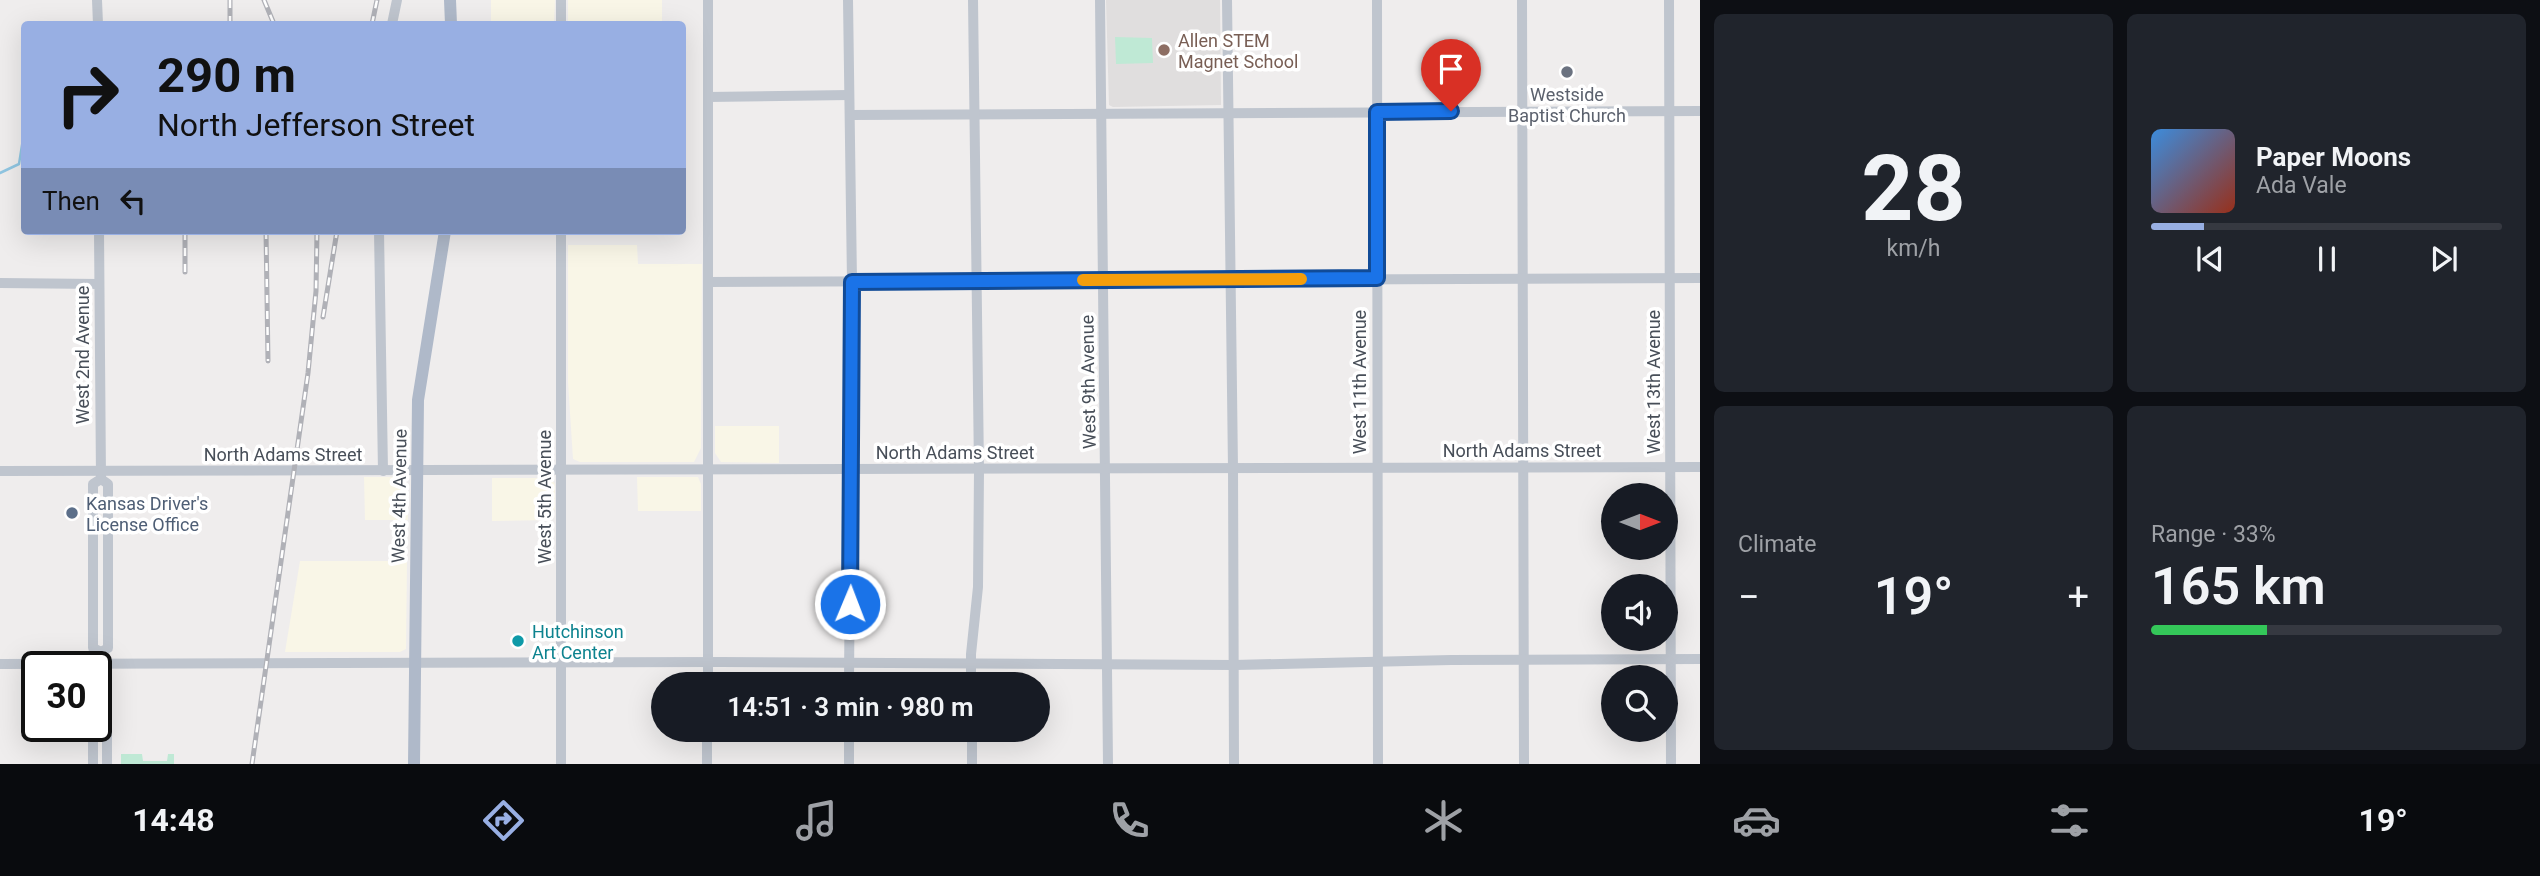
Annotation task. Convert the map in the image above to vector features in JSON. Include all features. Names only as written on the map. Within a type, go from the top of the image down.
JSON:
[{"type":"main road","points":[[450,0],[451,21]]},
{"type":"main road","name":"West 4th Avenue","points":[[414,764],[418,400],[444,235]]},
{"type":"street","points":[[97,0],[98,21]]},
{"type":"street","points":[[393,21],[397,0]]},
{"type":"street","points":[[561,0],[561,21]]},
{"type":"street","points":[[708,0],[708,672]]},
{"type":"street","points":[[848,0],[852,282],[849,672]]},
{"type":"street","points":[[971,672],[978,587],[979,470],[973,0]]},
{"type":"street","name":"West 9th Avenue","points":[[1100,0],[1108,764]]},
{"type":"street","points":[[1227,0],[1234,764]]},
{"type":"street","name":"West 11th Avenue","points":[[1377,0],[1378,764]]},
{"type":"street","points":[[1522,0],[1524,764]]},
{"type":"street","name":"West 13th Avenue","points":[[1669,0],[1671,764]]},
{"type":"street","points":[[708,97],[849,95]]},
{"type":"street","points":[[850,115],[1700,111]]},
{"type":"street","name":"West 2nd Avenue","points":[[99,235],[101,475],[108,484],[107,651]]},
{"type":"street","points":[[379,235],[383,471]]},
{"type":"street","name":"West 5th Avenue","points":[[561,235],[561,764]]},
{"type":"street","points":[[708,282],[1700,278]]},
{"type":"street","points":[[0,282],[99,284]]},
{"type":"street","name":"North Adams Street","points":[[0,471],[101,475],[561,470],[1700,467]]},
{"type":"street","points":[[112,665],[708,662],[1234,665],[1700,660]]},
{"type":"street","points":[[0,664],[21,664]]},
{"type":"street","points":[[93,742],[93,764]]},
{"type":"street","name":"West 2nd Avenue","points":[[107,742],[107,764]]},
{"type":"street","points":[[707,742],[707,764]]},
{"type":"street","points":[[849,742],[849,764]]},
{"type":"street","points":[[972,742],[972,764]]},
{"type":"shaded area","points":[[491,0],[555,0],[554,21],[491,21]]},
{"type":"shaded area","points":[[568,0],[662,0],[662,21],[568,21]]},
{"type":"shaded area","name":"Allen STEM Magnet School","points":[[1106,0],[1220,0],[1221,105],[1109,105]]},
{"type":"shaded area","points":[[568,245],[637,245],[638,264],[702,264],[701,448],[694,462],[580,462],[573,459],[568,382]]},
{"type":"shaded area","points":[[715,426],[779,426],[779,463],[721,462],[715,453]]},
{"type":"shaded area","points":[[364,477],[400,477],[405,480],[408,485],[408,520],[365,520]]},
{"type":"shaded area","points":[[637,477],[698,477],[701,484],[701,511],[638,511]]},
{"type":"shaded area","points":[[492,478],[552,480],[555,484],[555,509],[551,520],[492,521]]},
{"type":"shaded area","points":[[300,561],[407,561],[406,649],[400,652],[285,652]]},
{"type":"green space","points":[[1115,37],[1152,38],[1153,63],[1116,64]]},
{"type":"green space","points":[[121,754],[142,754],[143,761],[167,761],[168,754],[174,754],[174,764],[121,764]]},
{"type":"waterway","points":[[0,173],[19,164],[21,152]]},
{"type":"railway","points":[[230,0],[230,21]]},
{"type":"railway","points":[[264,0],[273,21]]},
{"type":"railway","points":[[373,21],[377,0]]},
{"type":"railway","points":[[185,235],[185,272]]},
{"type":"railway","points":[[266,235],[268,361]]},
{"type":"railway","points":[[252,764],[308,373],[316,291],[317,235]]},
{"type":"railway","points":[[323,317],[336,235]]},
{"type":"slow traffic","points":[[1083,280],[1301,279]]},
{"type":"place","name":"Allen STEM Magnet School","points":[[1164,50]]},
{"type":"place","name":"Westside Baptist Church","points":[[1567,72]]},
{"type":"place","name":"Kansas Driver's License Office","points":[[72,513]]},
{"type":"place","name":"Hutchinson Art Center","points":[[518,641]]},
{"type":"route","points":[[850,604],[852,282],[1377,278],[1377,112],[1451,111]]}]
